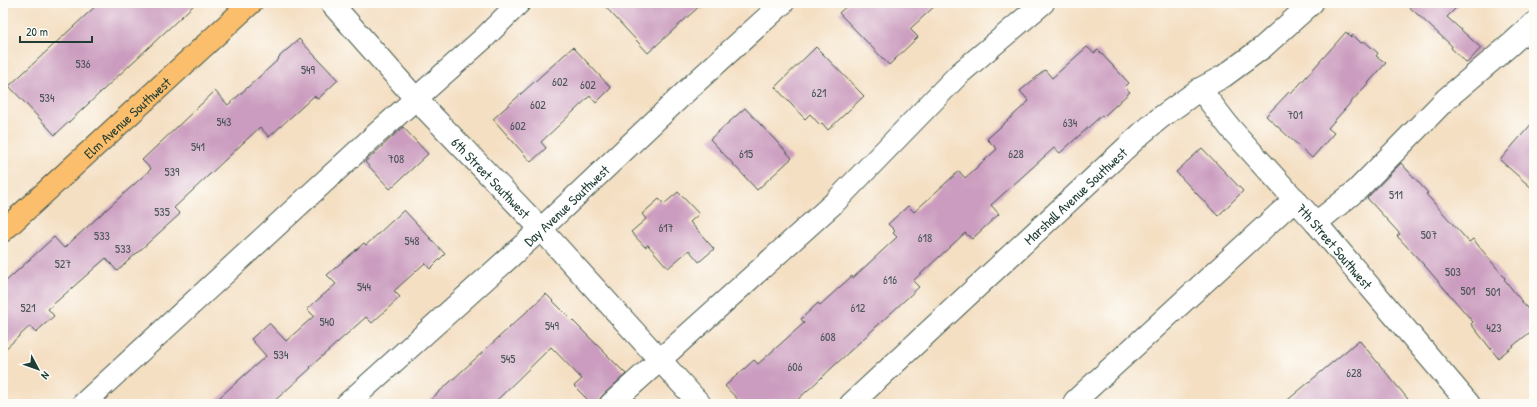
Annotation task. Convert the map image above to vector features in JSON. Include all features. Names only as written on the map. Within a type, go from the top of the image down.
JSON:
[{"type":"main road","name":"Elm Avenue Southwest","points":[[3,231],[251,3]]},
{"type":"street","name":"6th Street Southwest","points":[[331,3],[416,98],[541,229],[700,404]]},
{"type":"street","points":[[84,404],[416,98],[484,38],[519,3]]},
{"type":"street","name":"Day Avenue Southwest","points":[[347,404],[541,229],[695,83],[783,3]]},
{"type":"street","points":[[611,404],[835,202],[959,74],[1043,3]]},
{"type":"street","name":"Marshall Avenue Southwest","points":[[851,404],[1142,133],[1200,89],[1224,76],[1262,48],[1312,3]]},
{"type":"street","points":[[1316,223],[1356,190],[1446,99],[1534,23]]},
{"type":"street","name":"7th Street Southwest","points":[[1200,89],[1231,129],[1316,223],[1469,404]]},
{"type":"street","points":[[1075,404],[1075,401],[1295,200]]},
{"type":"building","points":[[99,3],[196,3],[55,135],[9,86]]},
{"type":"building","points":[[602,3],[703,3],[648,53]]},
{"type":"building","points":[[850,3],[938,3],[910,29],[918,37],[889,65],[839,13]]},
{"type":"building","points":[[1405,3],[1461,3],[1447,17],[1481,48],[1467,63],[1451,48],[1452,46]]},
{"type":"building","points":[[1346,32],[1351,37],[1353,35],[1361,43],[1364,41],[1378,53],[1376,56],[1386,63],[1328,128],[1334,133],[1312,158],[1266,116],[1289,92],[1291,94]]},
{"type":"building","points":[[299,39],[338,80],[318,99],[314,96],[269,137],[260,127],[174,208],[180,214],[117,271],[106,258],[48,309],[54,316],[36,332],[30,326],[3,351],[3,284],[54,237],[64,248],[151,169],[142,160],[215,91],[228,105]]},
{"type":"building","points":[[573,47],[611,88],[596,103],[590,96],[541,142],[546,148],[531,162],[493,119]]},
{"type":"building","points":[[816,47],[864,96],[828,130],[822,123],[820,125],[810,114],[805,119],[775,87]]},
{"type":"building","points":[[1087,47],[1094,53],[1098,50],[1129,83],[1125,87],[1130,92],[1060,153],[1054,148],[991,205],[999,214],[972,239],[965,233],[913,281],[919,287],[793,404],[742,404],[725,386],[754,360],[758,364],[804,323],[801,319],[818,303],[820,305],[852,276],[853,278],[897,237],[893,233],[895,231],[888,224],[908,206],[914,212],[959,171],[965,178],[997,149],[987,139],[1029,101],[1020,91],[1045,70],[1052,78]]},
{"type":"building","points":[[745,108],[792,158],[757,190],[710,139]]},
{"type":"building","points":[[1534,121],[1534,190],[1500,160]]},
{"type":"building","points":[[403,127],[428,154],[390,189],[365,162]]},
{"type":"building","points":[[1202,148],[1243,191],[1218,216],[1176,172]]},
{"type":"building","points":[[1401,163],[1428,193],[1426,194],[1469,242],[1473,239],[1534,317],[1534,329],[1498,358],[1471,324],[1473,322],[1397,236],[1400,234],[1367,198]]},
{"type":"building","points":[[678,192],[699,214],[690,222],[714,249],[699,262],[689,250],[668,268],[648,245],[645,247],[631,232],[646,219],[642,214],[659,199],[664,204]]},
{"type":"building","points":[[404,210],[445,254],[430,269],[425,263],[394,291],[400,297],[372,323],[366,317],[271,404],[212,404],[266,356],[251,339],[269,323],[286,341],[314,316],[307,309],[336,284],[327,275],[364,243],[366,245]]},
{"type":"building","points":[[546,294],[626,374],[603,395],[599,400],[599,404],[592,404],[574,386],[582,379],[551,347],[493,404],[426,404]]},
{"type":"building","points":[[1359,340],[1412,404],[1283,404]]}]
